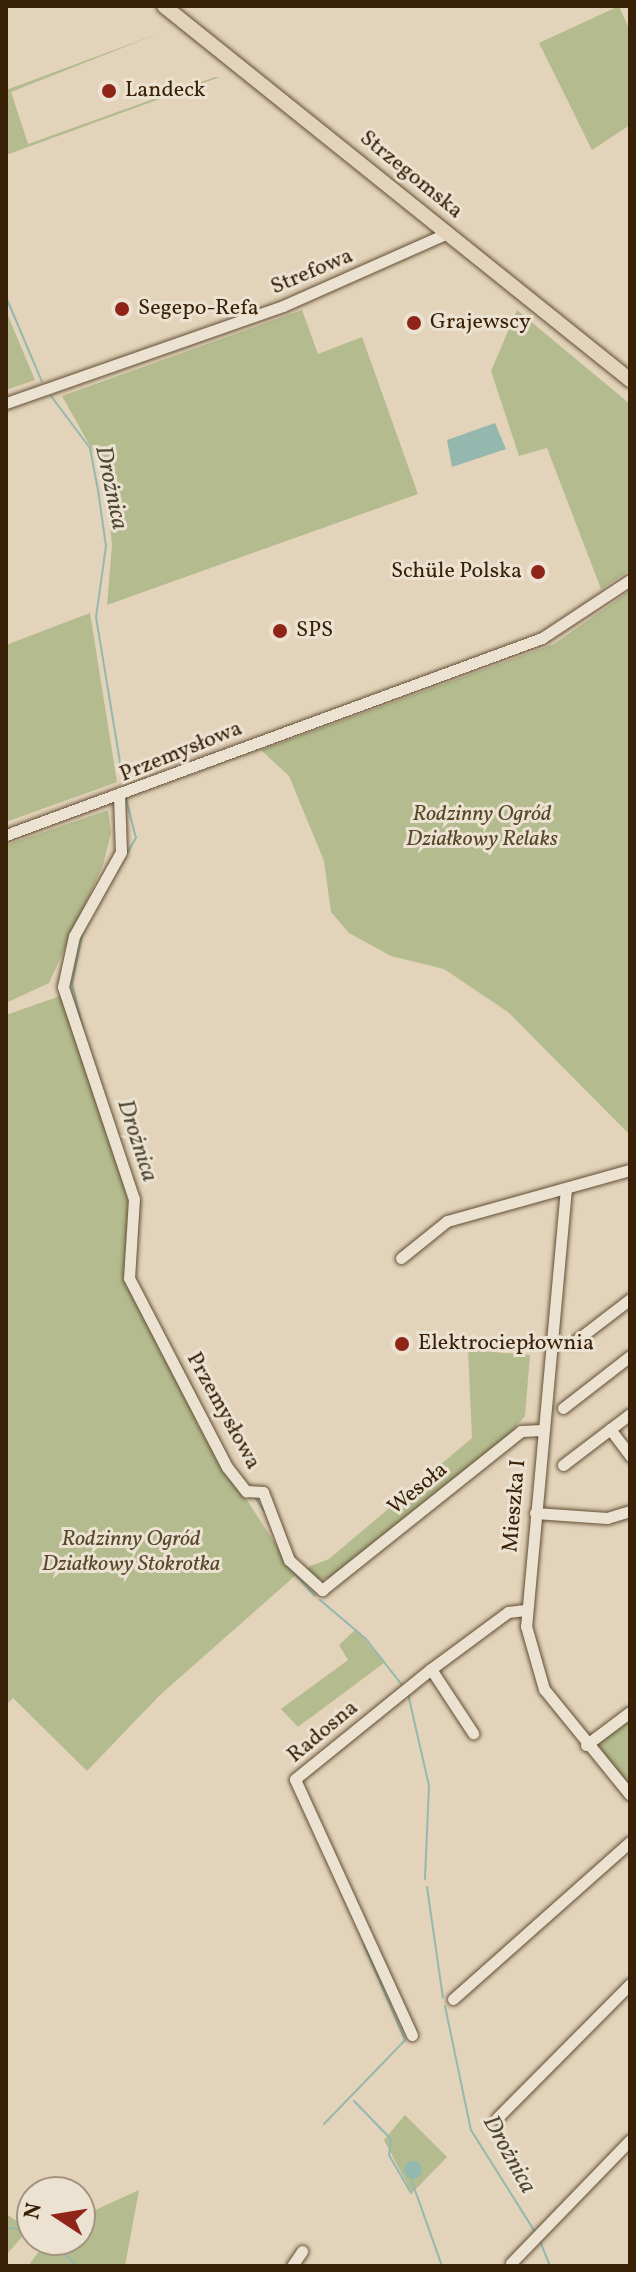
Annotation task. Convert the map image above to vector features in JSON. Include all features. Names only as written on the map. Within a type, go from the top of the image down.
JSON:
[{"type":"main road","name":"Strzegomska","points":[[164,6],[630,380]]},
{"type":"street","name":"Strefowa","points":[[6,403],[270,311],[448,233]]},
{"type":"street","name":"Przemysłowa","points":[[322,1590],[289,1560],[263,1492],[246,1491],[227,1467],[129,1278],[134,1199],[63,987],[74,936],[121,852],[119,795],[542,638],[630,580]]},
{"type":"street","points":[[6,835],[119,795]]},
{"type":"street","points":[[401,1258],[447,1221],[630,1170]]},
{"type":"street","name":"Mieszka I","points":[[566,1188],[525,1610],[539,1678],[586,1745],[630,1795]]},
{"type":"street","points":[[574,1342],[630,1299]]},
{"type":"street","points":[[563,1408],[630,1356]]},
{"type":"street","points":[[563,1465],[630,1414]]},
{"type":"street","points":[[610,1429],[630,1456]]},
{"type":"street","name":"Wesoła","points":[[322,1590],[521,1431],[542,1430]]},
{"type":"street","points":[[535,1513],[607,1518],[630,1511]]},
{"type":"street","name":"Radosna","points":[[412,2035],[295,1779],[431,1669],[508,1612],[525,1610]]},
{"type":"street","points":[[431,1669],[473,1733]]},
{"type":"street","points":[[586,1745],[630,1712]]},
{"type":"street","points":[[453,1999],[630,1842]]},
{"type":"street","points":[[497,2118],[630,1984]]},
{"type":"street","points":[[511,2263],[630,2140]]},
{"type":"street","points":[[292,2266],[302,2251]]},
{"type":"green space","points":[[619,6],[630,31],[630,125],[592,150],[539,43]]},
{"type":"green space","points":[[160,33],[11,92],[28,144],[220,77],[6,155],[6,90]]},
{"type":"green space","points":[[302,310],[318,354],[362,337],[418,494],[107,605],[112,545],[104,471],[62,396]]},
{"type":"green space","points":[[517,310],[630,404],[630,570],[601,589],[547,448],[519,456],[491,371]]},
{"type":"green space","points":[[6,311],[35,380],[6,390]]},
{"type":"green space","name":"Rodzinny Ogród Działkowy Relaks","points":[[630,591],[630,1135],[508,1012],[444,969],[391,956],[349,933],[331,912],[324,861],[289,776],[261,750],[554,644]]},
{"type":"green space","points":[[90,613],[117,782],[6,822],[6,645]]},
{"type":"green space","points":[[108,810],[111,833],[103,865],[49,983],[6,1003],[6,845]]},
{"type":"green space","name":"Rodzinny Ogród Działkowy Stokrotka","points":[[63,995],[124,1180],[130,1214],[124,1279],[189,1395],[197,1424],[296,1575],[160,1695],[87,1771],[13,1698],[6,1705],[6,1015]]},
{"type":"green space","points":[[468,1350],[530,1355],[525,1416],[494,1451],[336,1577],[314,1580],[305,1571],[310,1566],[329,1559],[472,1438]]},
{"type":"green space","points":[[356,1629],[384,1663],[298,1727],[281,1709],[348,1660],[339,1645]]},
{"type":"green space","points":[[630,1711],[630,1795],[586,1745]]},
{"type":"green space","points":[[405,2115],[447,2157],[412,2193],[384,2140]]},
{"type":"green space","points":[[139,2190],[125,2266],[28,2266],[36,2256],[96,2256],[96,2210]]},
{"type":"green space","points":[[6,2214],[16,2220],[16,2244],[6,2255]]},
{"type":"water","points":[[495,423],[506,449],[452,467],[447,440]]},
{"type":"water","points":[[413,2161],[422,2170],[413,2179],[404,2170]]},
{"type":"waterway","name":"Drożnica","points":[[6,297],[42,382]]},
{"type":"waterway","name":"Drożnica","points":[[51,396],[90,448],[98,490],[106,546],[96,617],[124,786]]},
{"type":"waterway","name":"Drożnica","points":[[98,904],[136,838],[126,799]]},
{"type":"waterway","name":"Drożnica","points":[[83,931],[72,984],[83,1029]]},
{"type":"waterway","name":"Drożnica","points":[[135,1264],[140,1202]]},
{"type":"waterway","name":"Drożnica","points":[[179,1363],[201,1406]]},
{"type":"waterway","name":"Drożnica","points":[[254,1496],[264,1511]]},
{"type":"waterway","name":"Drożnica","points":[[289,1568],[315,1596]]},
{"type":"waterway","name":"Drożnica","points":[[320,1600],[366,1639],[402,1685]]},
{"type":"waterway","name":"Drożnica","points":[[408,1694],[429,1786],[425,1879]]},
{"type":"waterway","name":"Drożnica","points":[[427,1887],[443,1998]]},
{"type":"waterway","points":[[324,2124],[405,2040],[364,1945]]},
{"type":"waterway","name":"Drożnica","points":[[445,2006],[471,2130],[535,2232]]},
{"type":"waterway","points":[[354,2101],[391,2139],[389,2155],[411,2193]]},
{"type":"waterway","points":[[411,2179],[442,2266]]},
{"type":"waterway","points":[[6,2228],[16,2229]]},
{"type":"waterway","name":"Drożnica","points":[[540,2241],[550,2266]]},
{"type":"waterway","points":[[66,2256],[77,2266]]},
{"type":"place","name":"Landeck","points":[[109,91]]},
{"type":"place","name":"Segepo-Refa","points":[[122,309]]},
{"type":"place","name":"Grajewscy","points":[[414,323]]},
{"type":"place","name":"Schüle Polska","points":[[538,572]]},
{"type":"place","name":"SPS","points":[[280,631]]},
{"type":"place","name":"Elektrociepłownia","points":[[402,1344]]}]
